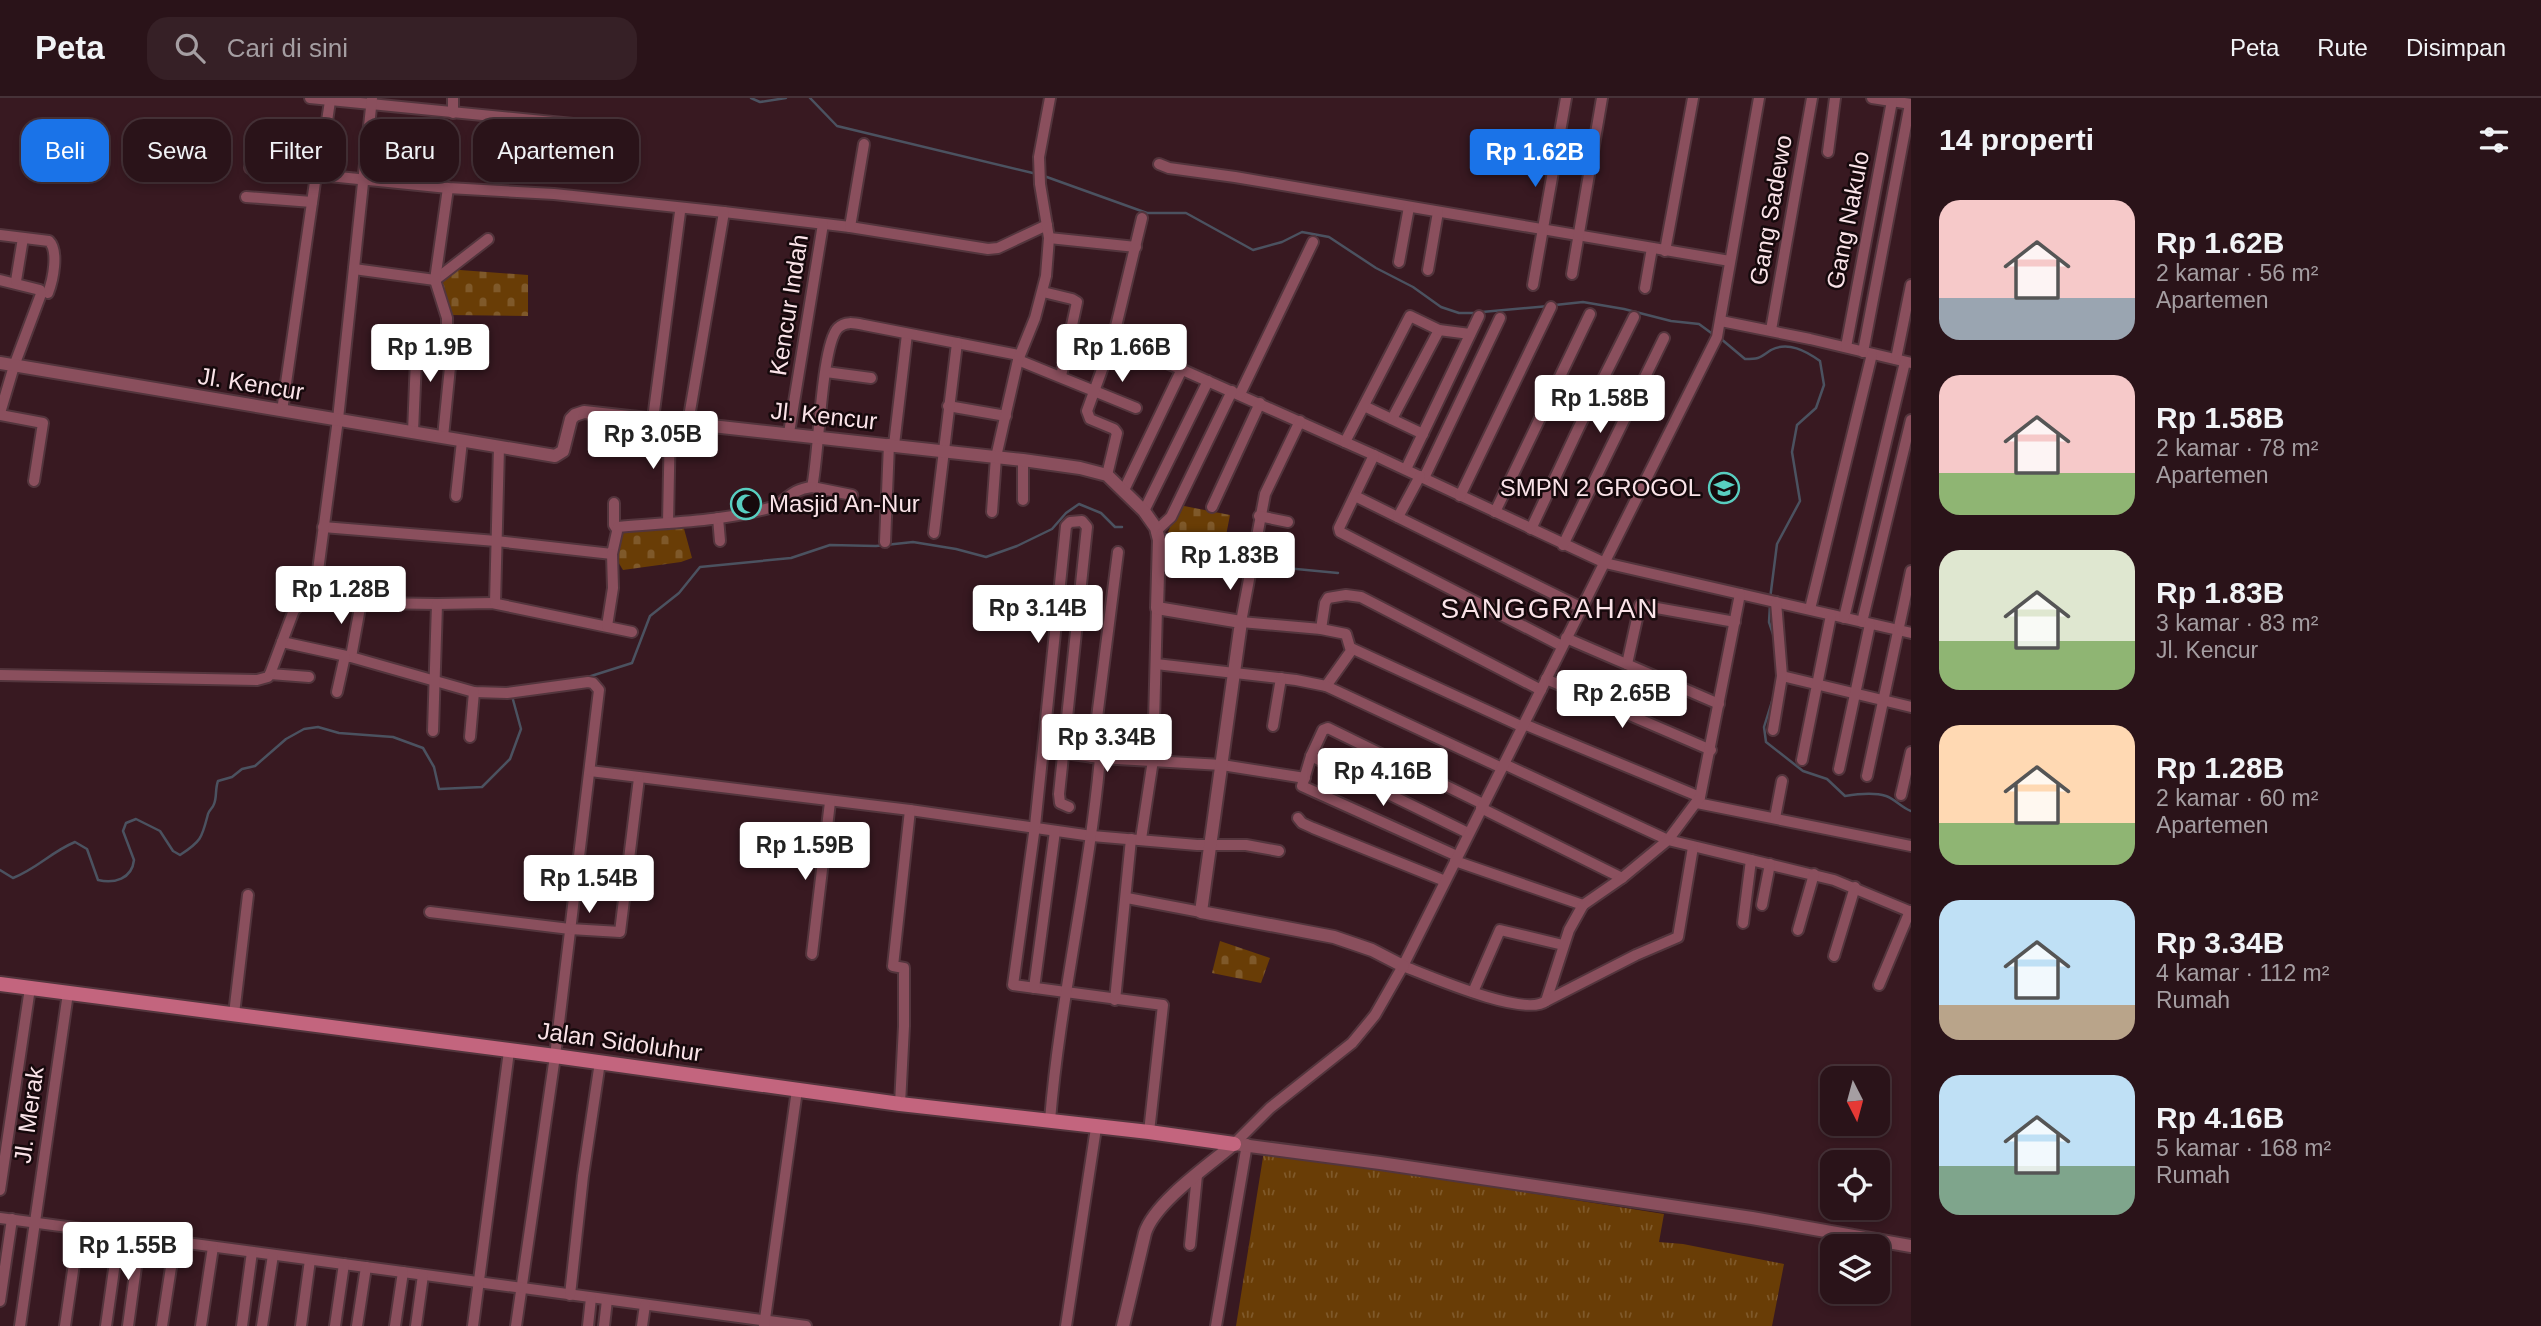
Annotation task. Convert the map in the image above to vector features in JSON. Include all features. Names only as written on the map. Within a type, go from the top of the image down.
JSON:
[{"type":"main road","name":"Jalan Sidoluhur","points":[[0,984],[900,1104],[1240,1144]]},
{"type":"street","points":[[310,98],[371,102],[518,119]]},
{"type":"street","points":[[453,98],[453,113]]},
{"type":"street","points":[[992,512],[996,457],[1019,357],[1043,292],[1049,238],[1040,179],[1040,146],[1050,98]]},
{"type":"street","points":[[1533,285],[1566,98]]},
{"type":"street","points":[[1572,274],[1602,98]]},
{"type":"street","points":[[1665,251],[1693,98]]},
{"type":"street","points":[[1123,1326],[1148,1225],[1164,1204],[1197,1175],[1240,1144],[1280,1100],[1352,1043],[1375,1015],[1403,966],[1605,563],[1719,328],[1759,98]]},
{"type":"street","name":"Gang Sadewo","points":[[1772,330],[1812,98]]},
{"type":"street","points":[[1828,152],[1835,98]]},
{"type":"street","points":[[1810,609],[1868,353],[1910,104],[1872,98]]},
{"type":"street","points":[[327,119],[330,100]]},
{"type":"street","name":"Gang Nakulo","points":[[1846,347],[1892,101]]},
{"type":"street","points":[[849,227],[864,144]]},
{"type":"street","points":[[1159,164],[1169,169],[1235,177],[1730,261]]},
{"type":"street","points":[[282,411],[316,182]]},
{"type":"street","points":[[0,675],[257,680],[268,677],[294,610],[316,586],[338,419],[364,182]]},
{"type":"street","points":[[398,182],[724,212],[849,227],[988,249],[1004,245],[1047,225]]},
{"type":"street","points":[[443,437],[452,347],[447,336],[447,318],[435,280],[448,188]]},
{"type":"street","points":[[246,197],[312,202]]},
{"type":"street","points":[[1399,262],[1409,207]]},
{"type":"street","points":[[653,419],[680,212]]},
{"type":"street","points":[[688,423],[724,212]]},
{"type":"street","points":[[1428,270],[1438,212]]},
{"type":"street","points":[[1107,475],[1117,433],[1087,416],[1087,411],[1113,339],[1142,218]]},
{"type":"street","name":"Kencur Indah","points":[[789,433],[822,224]]},
{"type":"street","points":[[0,235],[49,242],[54,248],[48,293]]},
{"type":"street","points":[[16,281],[23,238]]},
{"type":"street","points":[[1049,238],[1136,247]]},
{"type":"street","points":[[354,269],[435,280],[488,239]]},
{"type":"street","points":[[1156,531],[1171,517],[1313,242]]},
{"type":"street","points":[[1645,288],[1652,248]]},
{"type":"street","points":[[0,280],[40,290],[41,294],[14,366],[0,414],[43,423],[34,481]]},
{"type":"street","points":[[1844,618],[1904,361],[1911,285]]},
{"type":"street","points":[[1043,292],[1077,302],[1061,376]]},
{"type":"street","points":[[1460,496],[1550,307]]},
{"type":"street","points":[[1494,512],[1590,314]]},
{"type":"street","points":[[1345,442],[1410,316],[1439,330],[1470,334]]},
{"type":"street","points":[[1406,469],[1479,316]]},
{"type":"street","points":[[1531,529],[1578,427],[1634,317]]},
{"type":"street","points":[[1398,517],[1422,477],[1500,318]]},
{"type":"street","points":[[812,487],[826,372],[834,334],[844,324],[864,325],[1019,357],[1136,408]]},
{"type":"street","points":[[1719,328],[1772,330],[1904,361]]},
{"type":"street","points":[[1392,419],[1439,330]]},
{"type":"street","points":[[885,542],[892,444],[907,334]]},
{"type":"street","points":[[413,432],[418,335]]},
{"type":"street","points":[[1563,545],[1664,338]]},
{"type":"street","points":[[1113,339],[1406,469],[1605,563],[1911,633]]},
{"type":"street","points":[[934,533],[957,343]]},
{"type":"street","name":"Jl. Kencur","points":[[0,363],[558,456],[563,451],[571,419],[577,414],[819,436],[1080,468],[1107,475],[1144,511],[1156,531],[1159,546],[1157,608]]},
{"type":"street","points":[[1124,490],[1182,369]]},
{"type":"street","points":[[826,372],[871,378]]},
{"type":"street","points":[[1144,511],[1208,381]]},
{"type":"street","points":[[1212,507],[1260,403]]},
{"type":"street","points":[[948,406],[1006,416]]},
{"type":"street","points":[[1364,406],[1423,433]]},
{"type":"street","points":[[1839,769],[1856,694],[1866,623],[1911,420]]},
{"type":"street","points":[[668,523],[670,421]]},
{"type":"street","points":[[1201,912],[1241,622],[1259,516],[1268,485],[1300,421]]},
{"type":"street","points":[[455,496],[462,441]]},
{"type":"street","points":[[495,603],[499,447]]},
{"type":"street","points":[[1374,455],[1339,528],[1341,533],[1564,642],[1627,664],[1719,704]]},
{"type":"street","points":[[1023,460],[1023,500]]},
{"type":"street","points":[[616,528],[718,518],[774,507],[790,493],[812,487],[852,495]]},
{"type":"street","points":[[1355,496],[1581,608]]},
{"type":"street","points":[[607,626],[613,588],[612,554],[616,528],[614,503]]},
{"type":"street","points":[[1259,516],[1289,522]]},
{"type":"street","points":[[718,518],[720,541]]},
{"type":"street","points":[[1069,807],[1059,800],[1087,527],[1082,521],[1070,523],[1066,527],[1044,750],[1013,985],[1164,1006],[1149,1132]]},
{"type":"street","points":[[323,527],[496,541],[612,554]]},
{"type":"street","points":[[1050,1120],[1092,836],[1096,758],[1118,552]]},
{"type":"street","points":[[1867,776],[1911,571]]},
{"type":"street","points":[[1321,629],[1328,598],[1346,594],[1361,597],[1544,684],[1710,750]]},
{"type":"street","points":[[1546,1000],[1563,945],[1583,905],[1622,878],[1668,840],[1699,800],[1740,594]]},
{"type":"street","points":[[303,601],[495,603],[632,632]]},
{"type":"street","points":[[1773,730],[1782,676],[1775,601]]},
{"type":"street","points":[[337,692],[360,602]]},
{"type":"street","points":[[433,731],[437,604]]},
{"type":"street","points":[[1627,664],[1640,605],[1735,622]]},
{"type":"street","points":[[1115,1000],[1136,839],[1153,760],[1157,608],[1241,622],[1321,629],[1346,634],[1351,648],[1523,726],[1699,800],[1911,846]]},
{"type":"street","points":[[1802,760],[1831,615]]},
{"type":"street","points":[[282,642],[348,656],[474,692],[511,693],[587,682],[595,685],[599,693],[555,1056],[516,1326]]},
{"type":"street","points":[[1326,686],[1351,648]]},
{"type":"street","points":[[1156,664],[1282,678],[1326,686],[1668,840],[1814,874],[1855,887],[1910,911],[1878,985]]},
{"type":"street","points":[[270,674],[309,677]]},
{"type":"street","points":[[1782,676],[1911,707]]},
{"type":"street","points":[[1273,726],[1282,678]]},
{"type":"street","points":[[470,737],[474,692]]},
{"type":"street","points":[[1583,905],[1456,859],[1302,786],[1322,731],[1328,728],[1622,878]]},
{"type":"street","points":[[1044,750],[1096,758],[1222,765],[1305,778]]},
{"type":"street","points":[[1901,795],[1911,752]]},
{"type":"street","points":[[1311,756],[1468,833]]},
{"type":"street","points":[[1381,790],[1393,760]]},
{"type":"street","points":[[590,771],[910,810],[1092,836],[1246,845],[1279,851]]},
{"type":"street","points":[[430,912],[570,929],[620,932],[639,778]]},
{"type":"street","points":[[1775,818],[1782,781]]},
{"type":"street","points":[[812,954],[830,802]]},
{"type":"street","points":[[900,1104],[904,968],[892,966],[910,810]]},
{"type":"street","points":[[1298,818],[1302,823],[1445,881]]},
{"type":"street","points":[[1034,988],[1055,831]]},
{"type":"street","points":[[1127,898],[1334,937],[1473,992],[1534,1007],[1614,965],[1678,937],[1693,847]]},
{"type":"street","points":[[1743,923],[1751,860]]},
{"type":"street","points":[[1762,905],[1770,864]]},
{"type":"street","points":[[1798,930],[1814,874]]},
{"type":"street","points":[[1834,956],[1855,887]]},
{"type":"street","points":[[234,1014],[248,895]]},
{"type":"street","points":[[1473,992],[1500,930],[1563,945]]},
{"type":"street","points":[[0,1190],[30,988]]},
{"type":"street","name":"Jl. Merak","points":[[20,1326],[68,993]]},
{"type":"street","points":[[473,1326],[509,1051]]},
{"type":"street","points":[[570,1295],[583,1176],[600,1062]]},
{"type":"street","points":[[764,1324],[797,1090]]},
{"type":"street","points":[[1066,1326],[1096,1128]]},
{"type":"street","points":[[1240,1144],[1752,1218],[1911,1245]]},
{"type":"street","points":[[1216,1326],[1240,1144]]},
{"type":"street","points":[[1190,1245],[1197,1175]]},
{"type":"street","points":[[0,1218],[273,1255],[310,1263],[403,1272],[645,1305],[764,1324],[806,1326]]},
{"type":"street","points":[[0,1301],[12,1219]]},
{"type":"street","points":[[65,1326],[79,1229]]},
{"type":"street","points":[[106,1326],[119,1234]]},
{"type":"street","points":[[128,1326],[140,1237]]},
{"type":"street","points":[[162,1326],[174,1241]]},
{"type":"street","points":[[201,1326],[213,1247]]},
{"type":"street","points":[[242,1326],[252,1252]]},
{"type":"street","points":[[262,1326],[273,1255]]},
{"type":"street","points":[[301,1326],[310,1263]]},
{"type":"street","points":[[335,1326],[344,1265]]},
{"type":"street","points":[[357,1326],[366,1268]]},
{"type":"street","points":[[395,1326],[403,1272]]},
{"type":"street","points":[[416,1326],[423,1275]]},
{"type":"street","points":[[588,1326],[591,1298]]},
{"type":"street","points":[[604,1326],[607,1300]]},
{"type":"street","points":[[642,1326],[645,1305]]},
{"type":"street","points":[[691,1326],[693,1312]]},
{"type":"green space","points":[[458,268],[528,275],[528,316],[449,315],[439,281]]},
{"type":"green space","points":[[1179,505],[1230,515],[1221,561],[1210,556],[1197,543],[1168,532]]},
{"type":"green space","points":[[683,525],[692,558],[623,570],[615,557],[618,530]]},
{"type":"green space","points":[[1220,941],[1270,958],[1261,983],[1212,973]]},
{"type":"green space","points":[[1264,1151],[1664,1214],[1659,1242],[1683,1244],[1784,1264],[1772,1326],[1236,1326]]},
{"type":"waterway","points":[[751,98],[760,102],[786,98]]},
{"type":"waterway","points":[[810,98],[837,126],[1037,174]]},
{"type":"waterway","points":[[1044,176],[1147,213],[1186,213],[1253,250],[1282,242],[1302,232],[1329,237],[1376,268],[1413,287],[1441,307],[1459,313],[1475,313]]},
{"type":"waterway","points":[[1555,305],[1583,302],[1624,309],[1671,321],[1699,324],[1714,335]]},
{"type":"waterway","points":[[1482,312],[1549,306]]},
{"type":"waterway","points":[[1720,338],[1745,359],[1759,358],[1777,347],[1790,347],[1820,361],[1824,385],[1816,408],[1797,425],[1792,452],[1800,501],[1777,544],[1770,599]]},
{"type":"waterway","points":[[588,677],[632,663],[650,616],[679,593],[700,567],[791,558],[830,545],[876,546],[913,542],[986,557],[1052,529],[1066,513],[1079,504],[1101,513],[1115,527],[1122,527]]},
{"type":"waterway","points":[[1164,534],[1188,542],[1224,565],[1248,565]]},
{"type":"waterway","points":[[1254,565],[1338,573]]},
{"type":"waterway","points":[[1770,605],[1769,622],[1774,637]]},
{"type":"waterway","points":[[1774,695],[1764,727],[1766,742],[1803,771],[1827,779],[1845,796],[1881,795],[1911,811]]},
{"type":"waterway","points":[[0,870],[13,878],[75,842],[87,849],[98,880],[121,879],[130,872],[134,860],[123,831],[126,823],[136,819],[160,831],[173,851],[180,855],[193,846],[202,833],[215,801],[218,781],[232,777],[242,769],[255,766],[286,739],[304,729],[318,727],[339,733],[393,737],[423,748],[434,767],[439,789],[482,787],[510,759],[521,729],[512,696]]},
{"type":"place","name":"SMPN 2 GROGOL","points":[[1724,488]]},
{"type":"place","name":"Masjid An-Nur","points":[[746,504]]},
{"type":"district","name":"SANGGRAHAN","points":[[1550,608]]}]
